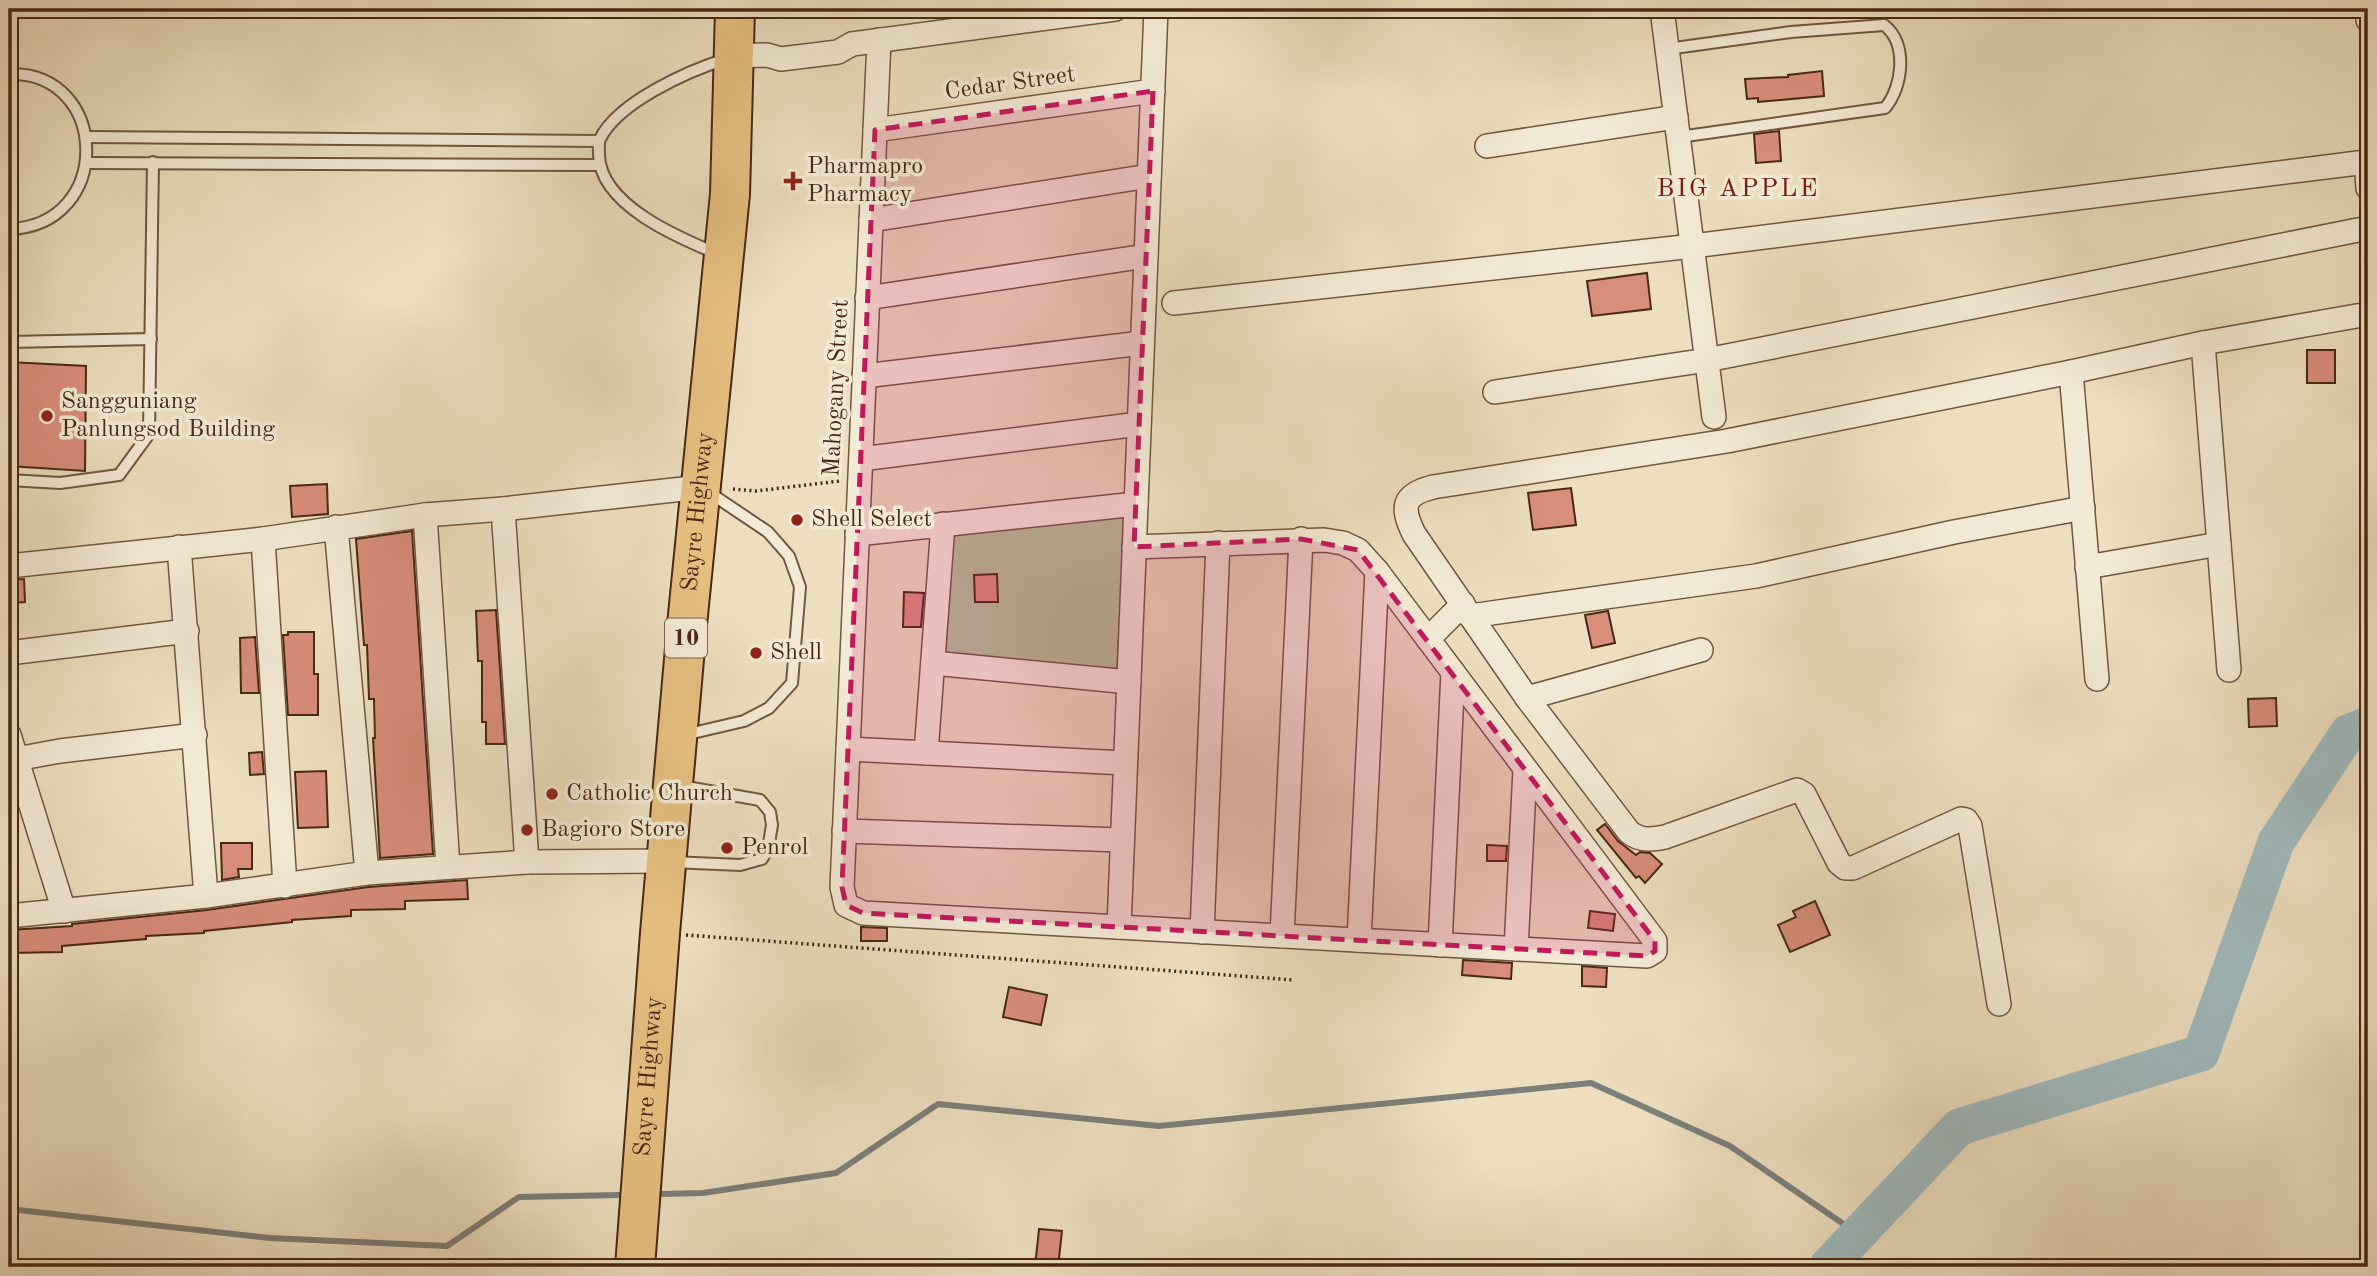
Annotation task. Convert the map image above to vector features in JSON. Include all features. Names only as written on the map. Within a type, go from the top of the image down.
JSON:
[{"type":"highway","name":"Sayre Highway","points":[[635,1267],[666,861],[730,182],[751,55],[736,9]]},
{"type":"street","points":[[751,55],[780,45],[814,40],[836,38],[852,44],[1115,9]]},
{"type":"street","points":[[1134,547],[1301,539],[1343,543],[1357,550],[1377,571],[1655,941],[1653,954],[1647,956],[1119,927],[1125,763],[1156,9]]},
{"type":"street","points":[[1662,9],[1714,417]]},
{"type":"street","points":[[2367,9],[2368,20]]},
{"type":"street","name":"Mahogany Street","points":[[879,40],[844,831],[842,887],[846,905],[863,913],[1119,927]]},
{"type":"street","name":"Cedar Street","points":[[875,130],[1153,91]]},
{"type":"street","points":[[1487,146],[1677,127]]},
{"type":"street","points":[[1174,303],[1693,246],[2366,162],[2368,188]]},
{"type":"street","points":[[871,220],[1149,176]]},
{"type":"street","points":[[1495,392],[1707,360],[2368,228]]},
{"type":"street","points":[[867,298],[1146,256]]},
{"type":"street","points":[[1999,1004],[1970,826],[1966,820],[1961,819],[1853,868],[1844,868],[1839,863],[1804,794],[1797,790],[1665,837],[1642,839],[1629,832],[1527,698],[1408,520],[1405,506],[1418,491],[1727,441],[2203,343],[2368,314]]},
{"type":"street","points":[[864,376],[1142,343]]},
{"type":"street","points":[[2203,343],[2229,670]]},
{"type":"street","points":[[2071,372],[2097,679]]},
{"type":"street","points":[[860,469],[1139,424]]},
{"type":"street","points":[[9,566],[262,539],[425,515],[701,488]]},
{"type":"street","points":[[857,534],[1136,504]]},
{"type":"street","points":[[1428,639],[1467,610],[1756,576],[1954,532],[2083,508]]},
{"type":"street","points":[[503,509],[527,862]]},
{"type":"street","points":[[425,515],[448,867]]},
{"type":"street","points":[[926,753],[943,524]]},
{"type":"street","points":[[336,527],[366,873]]},
{"type":"street","points":[[262,539],[285,886]]},
{"type":"street","points":[[1282,936],[1301,539]]},
{"type":"street","points":[[1202,932],[1219,543]]},
{"type":"street","points":[[2087,567],[2219,544]]},
{"type":"street","points":[[179,547],[206,896]]},
{"type":"street","points":[[1359,940],[1377,571]]},
{"type":"street","points":[[9,653],[187,631]]},
{"type":"street","points":[[1527,698],[1701,650]]},
{"type":"street","points":[[933,663],[1129,682]]},
{"type":"street","points":[[1440,945],[1452,672]]},
{"type":"street","points":[[9,735],[64,911]]},
{"type":"street","points":[[16,759],[195,735]]},
{"type":"street","points":[[848,749],[1125,763]]},
{"type":"street","points":[[1516,949],[1525,769]]},
{"type":"street","points":[[844,831],[1122,840]]},
{"type":"street","points":[[9,916],[206,896],[366,873],[527,862],[666,861]]},
{"type":"lane","points":[[1667,49],[1791,32],[1884,25],[1891,30],[1898,42],[1900,82],[1894,98],[1885,108],[1677,127]]},
{"type":"lane","points":[[724,257],[676,237],[646,220],[624,201],[599,165],[599,141],[613,123],[634,104],[695,69],[751,55]]},
{"type":"lane","points":[[9,74],[29,76],[56,88],[75,109],[86,136],[87,163],[79,186],[64,207],[43,221],[9,229]]},
{"type":"lane","points":[[86,136],[599,141]]},
{"type":"lane","points":[[9,480],[60,484],[119,474],[149,434],[153,162]]},
{"type":"lane","points":[[87,163],[599,165]]},
{"type":"lane","points":[[9,342],[151,339]]},
{"type":"lane","points":[[677,736],[744,721],[769,708],[792,683],[800,587],[789,556],[768,532],[701,488]]},
{"type":"lane","points":[[666,861],[740,865],[762,859],[768,849],[772,825],[770,812],[760,800],[673,784]]},
{"type":"path","points":[[701,488],[756,491],[860,469]]},
{"type":"path","points":[[660,933],[1294,980]]},
{"type":"highlighted area","points":[[1153,91],[1134,547],[1301,539],[1358,550],[1655,941],[1655,951],[1647,956],[863,913],[846,905],[842,887],[875,130]]},
{"type":"green space","points":[[1126,513],[1117,672],[945,655],[953,535]]},
{"type":"building","points":[[1822,71],[1824,96],[1758,102],[1758,98],[1747,99],[1745,79],[1788,77]]},
{"type":"building","points":[[1779,131],[1781,161],[1756,163],[1754,134]]},
{"type":"building","points":[[1647,273],[1651,309],[1592,316],[1587,281]]},
{"type":"building","points":[[2307,350],[2335,350],[2335,383],[2307,383]]},
{"type":"building","name":"Sangguniang Panlungsod Building","points":[[9,362],[86,366],[85,471],[9,466]]},
{"type":"building","points":[[327,484],[328,514],[292,517],[290,486]]},
{"type":"building","points":[[1571,488],[1576,525],[1533,530],[1528,493]]},
{"type":"building","points":[[412,531],[433,854],[380,858],[373,738],[374,699],[369,699],[367,645],[364,645],[356,539]]},
{"type":"building","points":[[997,574],[998,602],[975,602],[974,575]]},
{"type":"building","points":[[24,579],[25,602],[9,603],[9,580]]},
{"type":"building","points":[[904,592],[924,593],[921,627],[903,627]]},
{"type":"building","points":[[496,610],[505,744],[486,744],[486,722],[482,722],[482,661],[478,661],[476,611]]},
{"type":"building","points":[[1608,611],[1615,643],[1592,648],[1585,615]]},
{"type":"building","points":[[288,632],[314,632],[318,715],[288,715],[283,635],[288,635]]},
{"type":"building","points":[[255,637],[259,693],[241,693],[240,638]]},
{"type":"building","points":[[2276,698],[2277,726],[2249,727],[2248,699]]},
{"type":"building","points":[[262,752],[264,774],[250,775],[249,753]]},
{"type":"building","points":[[326,771],[328,827],[298,828],[295,772]]},
{"type":"building","points":[[1605,824],[1618,841],[1636,855],[1640,852],[1650,853],[1662,864],[1645,883],[1639,876],[1636,878],[1597,830]]},
{"type":"building","points":[[221,843],[252,843],[252,869],[238,869],[239,877],[222,880]]},
{"type":"building","points":[[1487,845],[1507,846],[1506,861],[1487,861]]},
{"type":"building","points":[[467,880],[468,899],[405,901],[405,909],[351,910],[351,916],[292,920],[204,933],[146,936],[146,939],[62,946],[62,952],[9,953],[9,930],[72,926],[207,910],[368,887]]},
{"type":"building","points":[[1815,901],[1830,935],[1790,952],[1778,925],[1796,917],[1793,911]]},
{"type":"building","points":[[1590,911],[1615,914],[1613,931],[1588,928]]},
{"type":"building","points":[[861,927],[887,928],[887,941],[861,941]]},
{"type":"building","points":[[1463,960],[1512,963],[1511,979],[1462,975]]},
{"type":"building","points":[[1582,966],[1607,968],[1606,987],[1582,986]]},
{"type":"building","points":[[1009,987],[1047,995],[1041,1025],[1003,1017]]},
{"type":"building","points":[[1039,1229],[1062,1231],[1058,1267],[1035,1267]]},
{"type":"waterway","points":[[1827,1267],[1959,1127],[2201,1053],[2276,842],[2348,733],[2368,725]]},
{"type":"waterway","points":[[660,1194],[703,1193],[836,1173],[938,1104],[1159,1126],[1591,1083],[1730,1146],[1858,1234]]},
{"type":"waterway","points":[[9,1209],[269,1238],[447,1246],[519,1197],[621,1195]]},
{"type":"place","name":"Pharmapro Pharmacy","points":[[793,181]]},
{"type":"place","name":"Sangguniang Panlungsod Building","points":[[47,416]]},
{"type":"place","name":"Shell Select","points":[[797,520]]},
{"type":"place","name":"Shell","points":[[756,653]]},
{"type":"place","name":"Catholic Church","points":[[552,794]]},
{"type":"place","name":"Bagioro Store","points":[[527,830]]},
{"type":"place","name":"Penrol","points":[[727,848]]},
{"type":"district","name":"BIG APPLE","points":[[1738,189]]}]
